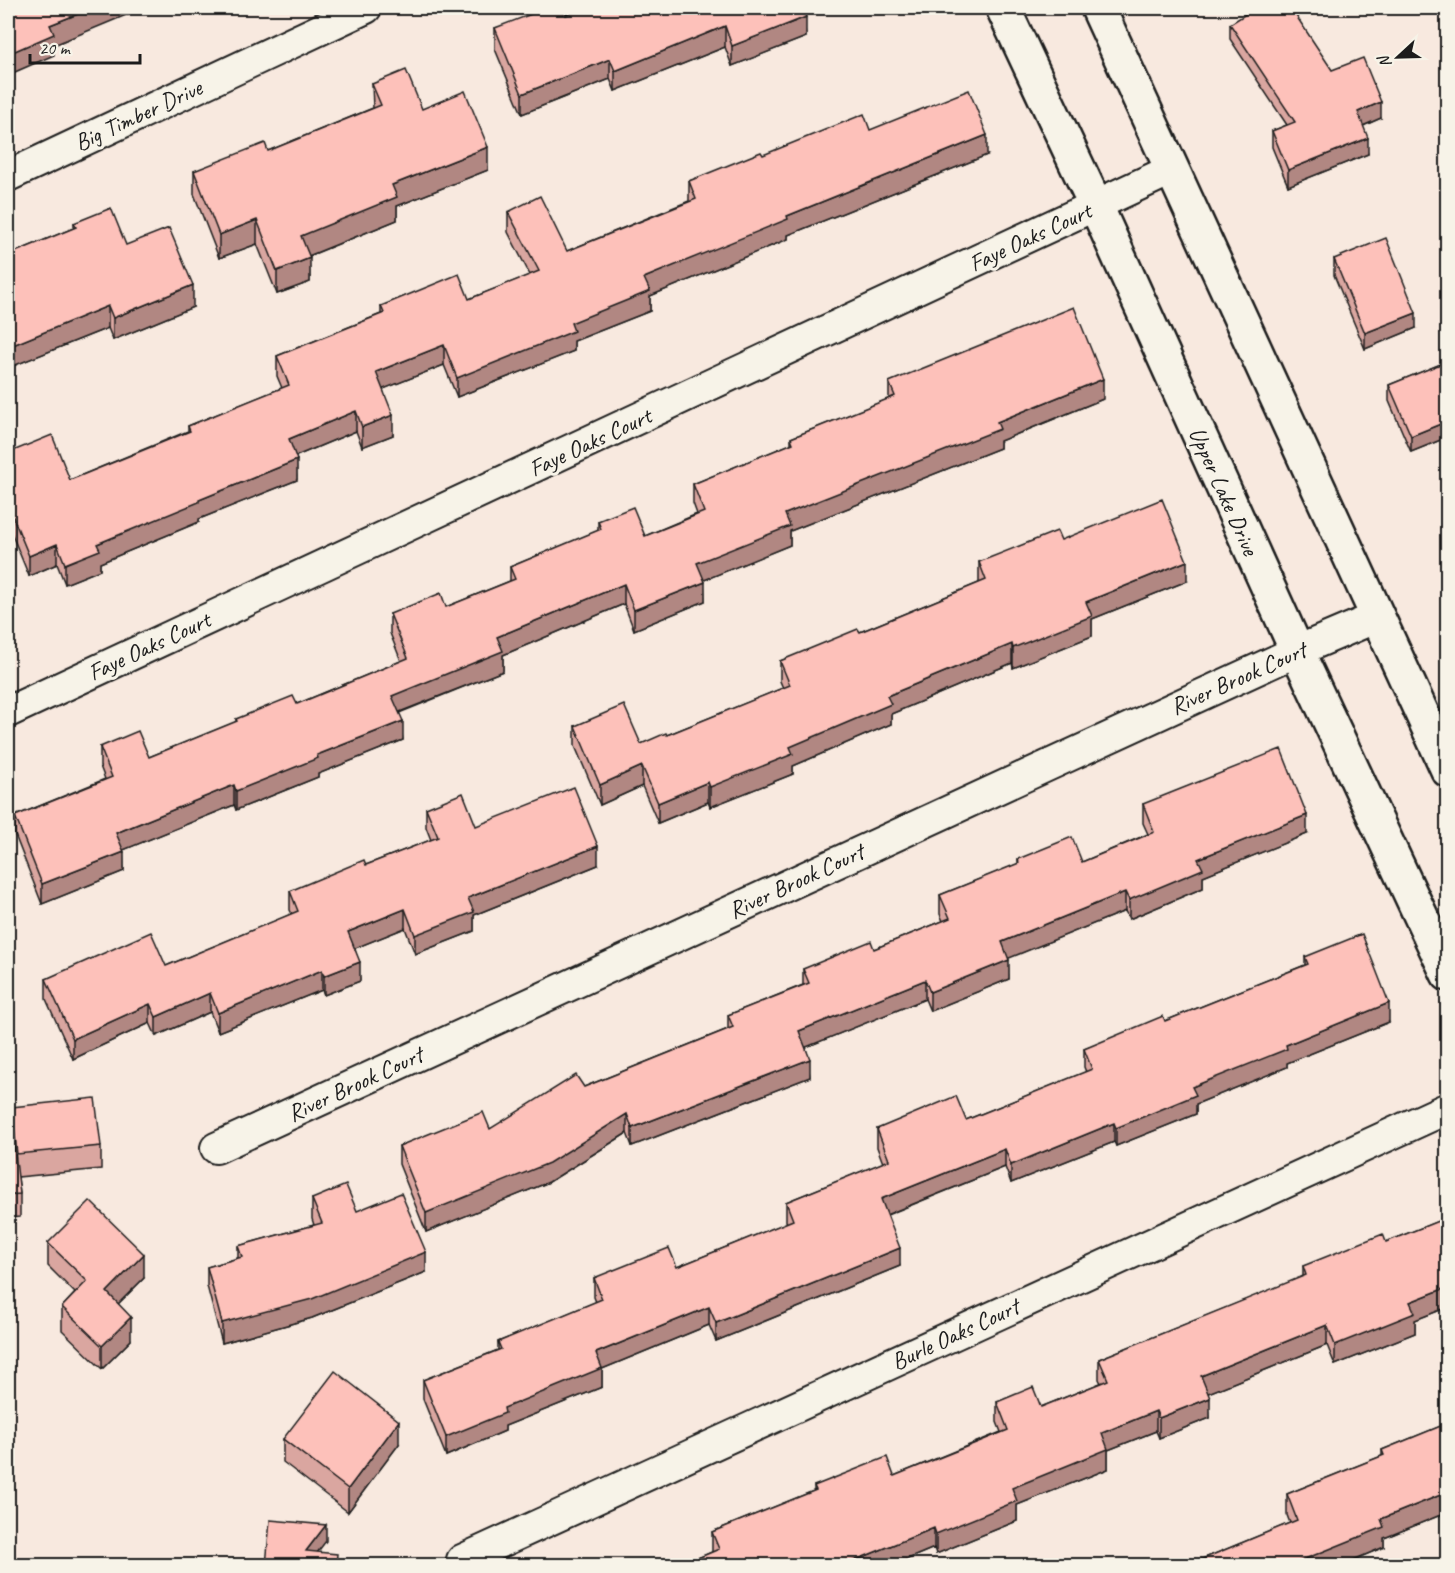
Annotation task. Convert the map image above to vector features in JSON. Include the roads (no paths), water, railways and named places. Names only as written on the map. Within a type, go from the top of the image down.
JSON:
[{"type":"street","name":"Big Timber Drive","points":[[8,176],[366,8]]},
{"type":"street","name":"Upper Lake Drive","points":[[1003,8],[1096,206],[1297,651],[1448,974]]},
{"type":"street","points":[[1098,8],[1448,770]]},
{"type":"street","name":"Faye Oaks Court","points":[[8,712],[1171,170]]},
{"type":"street","name":"River Brook Court","points":[[216,1148],[1297,651],[1377,617]]},
{"type":"street","name":"Burle Oaks Court","points":[[462,1560],[1448,1108]]}]
